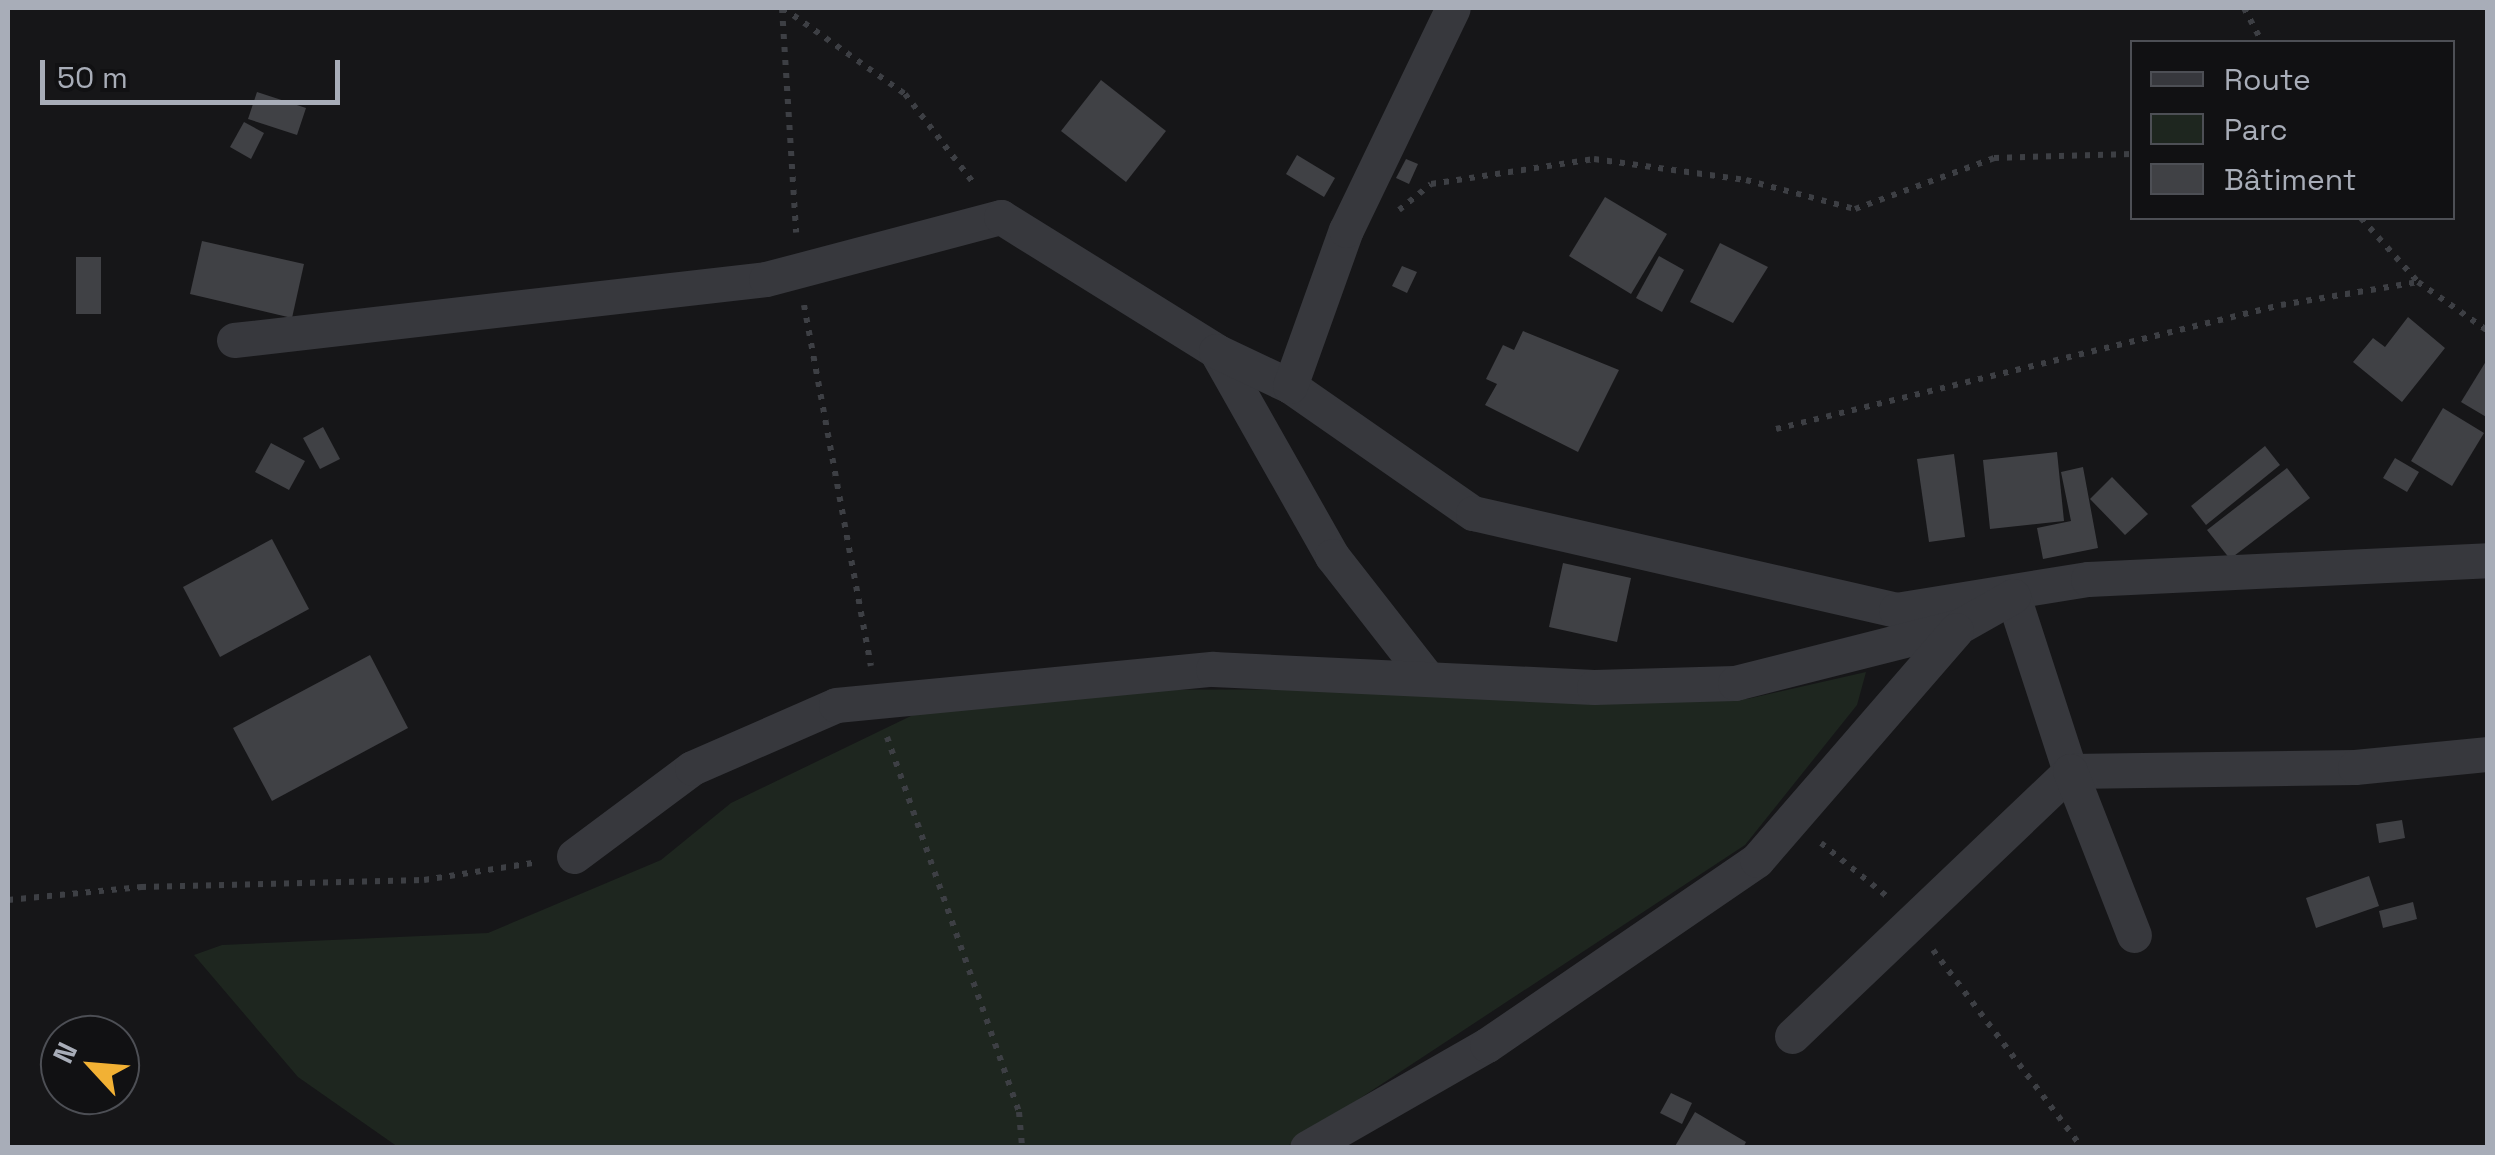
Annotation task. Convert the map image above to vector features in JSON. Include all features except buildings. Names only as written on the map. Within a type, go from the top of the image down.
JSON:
[{"type":"street","points":[[1290,386],[1346,230],[1453,8]]},
{"type":"street","points":[[234,340],[798,271],[1000,217],[1216,351],[1290,386],[1473,513],[1896,610],[2013,596],[2088,579],[2488,560]]},
{"type":"street","points":[[1216,351],[1332,556],[1425,675]]},
{"type":"street","points":[[574,856],[692,768],[836,705],[1213,669],[1425,675],[1594,686],[1734,683],[1960,626],[2013,596]]},
{"type":"street","points":[[2013,596],[2070,770],[2134,935]]},
{"type":"street","points":[[1307,1148],[1487,1045],[1758,860],[1960,626]]},
{"type":"street","points":[[1792,1036],[2070,770],[2355,767],[2488,754]]},
{"type":"path","points":[[783,8],[905,94],[1000,217]]},
{"type":"path","points":[[783,8],[798,271],[878,701],[900,786],[1019,1112],[1022,1148]]},
{"type":"path","points":[[2244,8],[2261,40]]},
{"type":"path","points":[[1346,230],[1387,220],[1431,184],[1594,159],[1746,180],[1855,209],[1994,158],[2130,154]]},
{"type":"path","points":[[2364,220],[2418,282],[2488,331]]},
{"type":"path","points":[[1776,429],[2281,305],[2418,282]]},
{"type":"path","points":[[1791,818],[1910,924],[2082,1148]]},
{"type":"path","points":[[8,900],[424,880],[574,856]]},
{"type":"green space","points":[[1866,672],[1857,705],[1745,845],[1286,1147],[398,1147],[298,1077],[194,955],[222,945],[488,933],[661,860],[731,803],[915,714],[989,690],[1513,689],[1747,699]]}]
